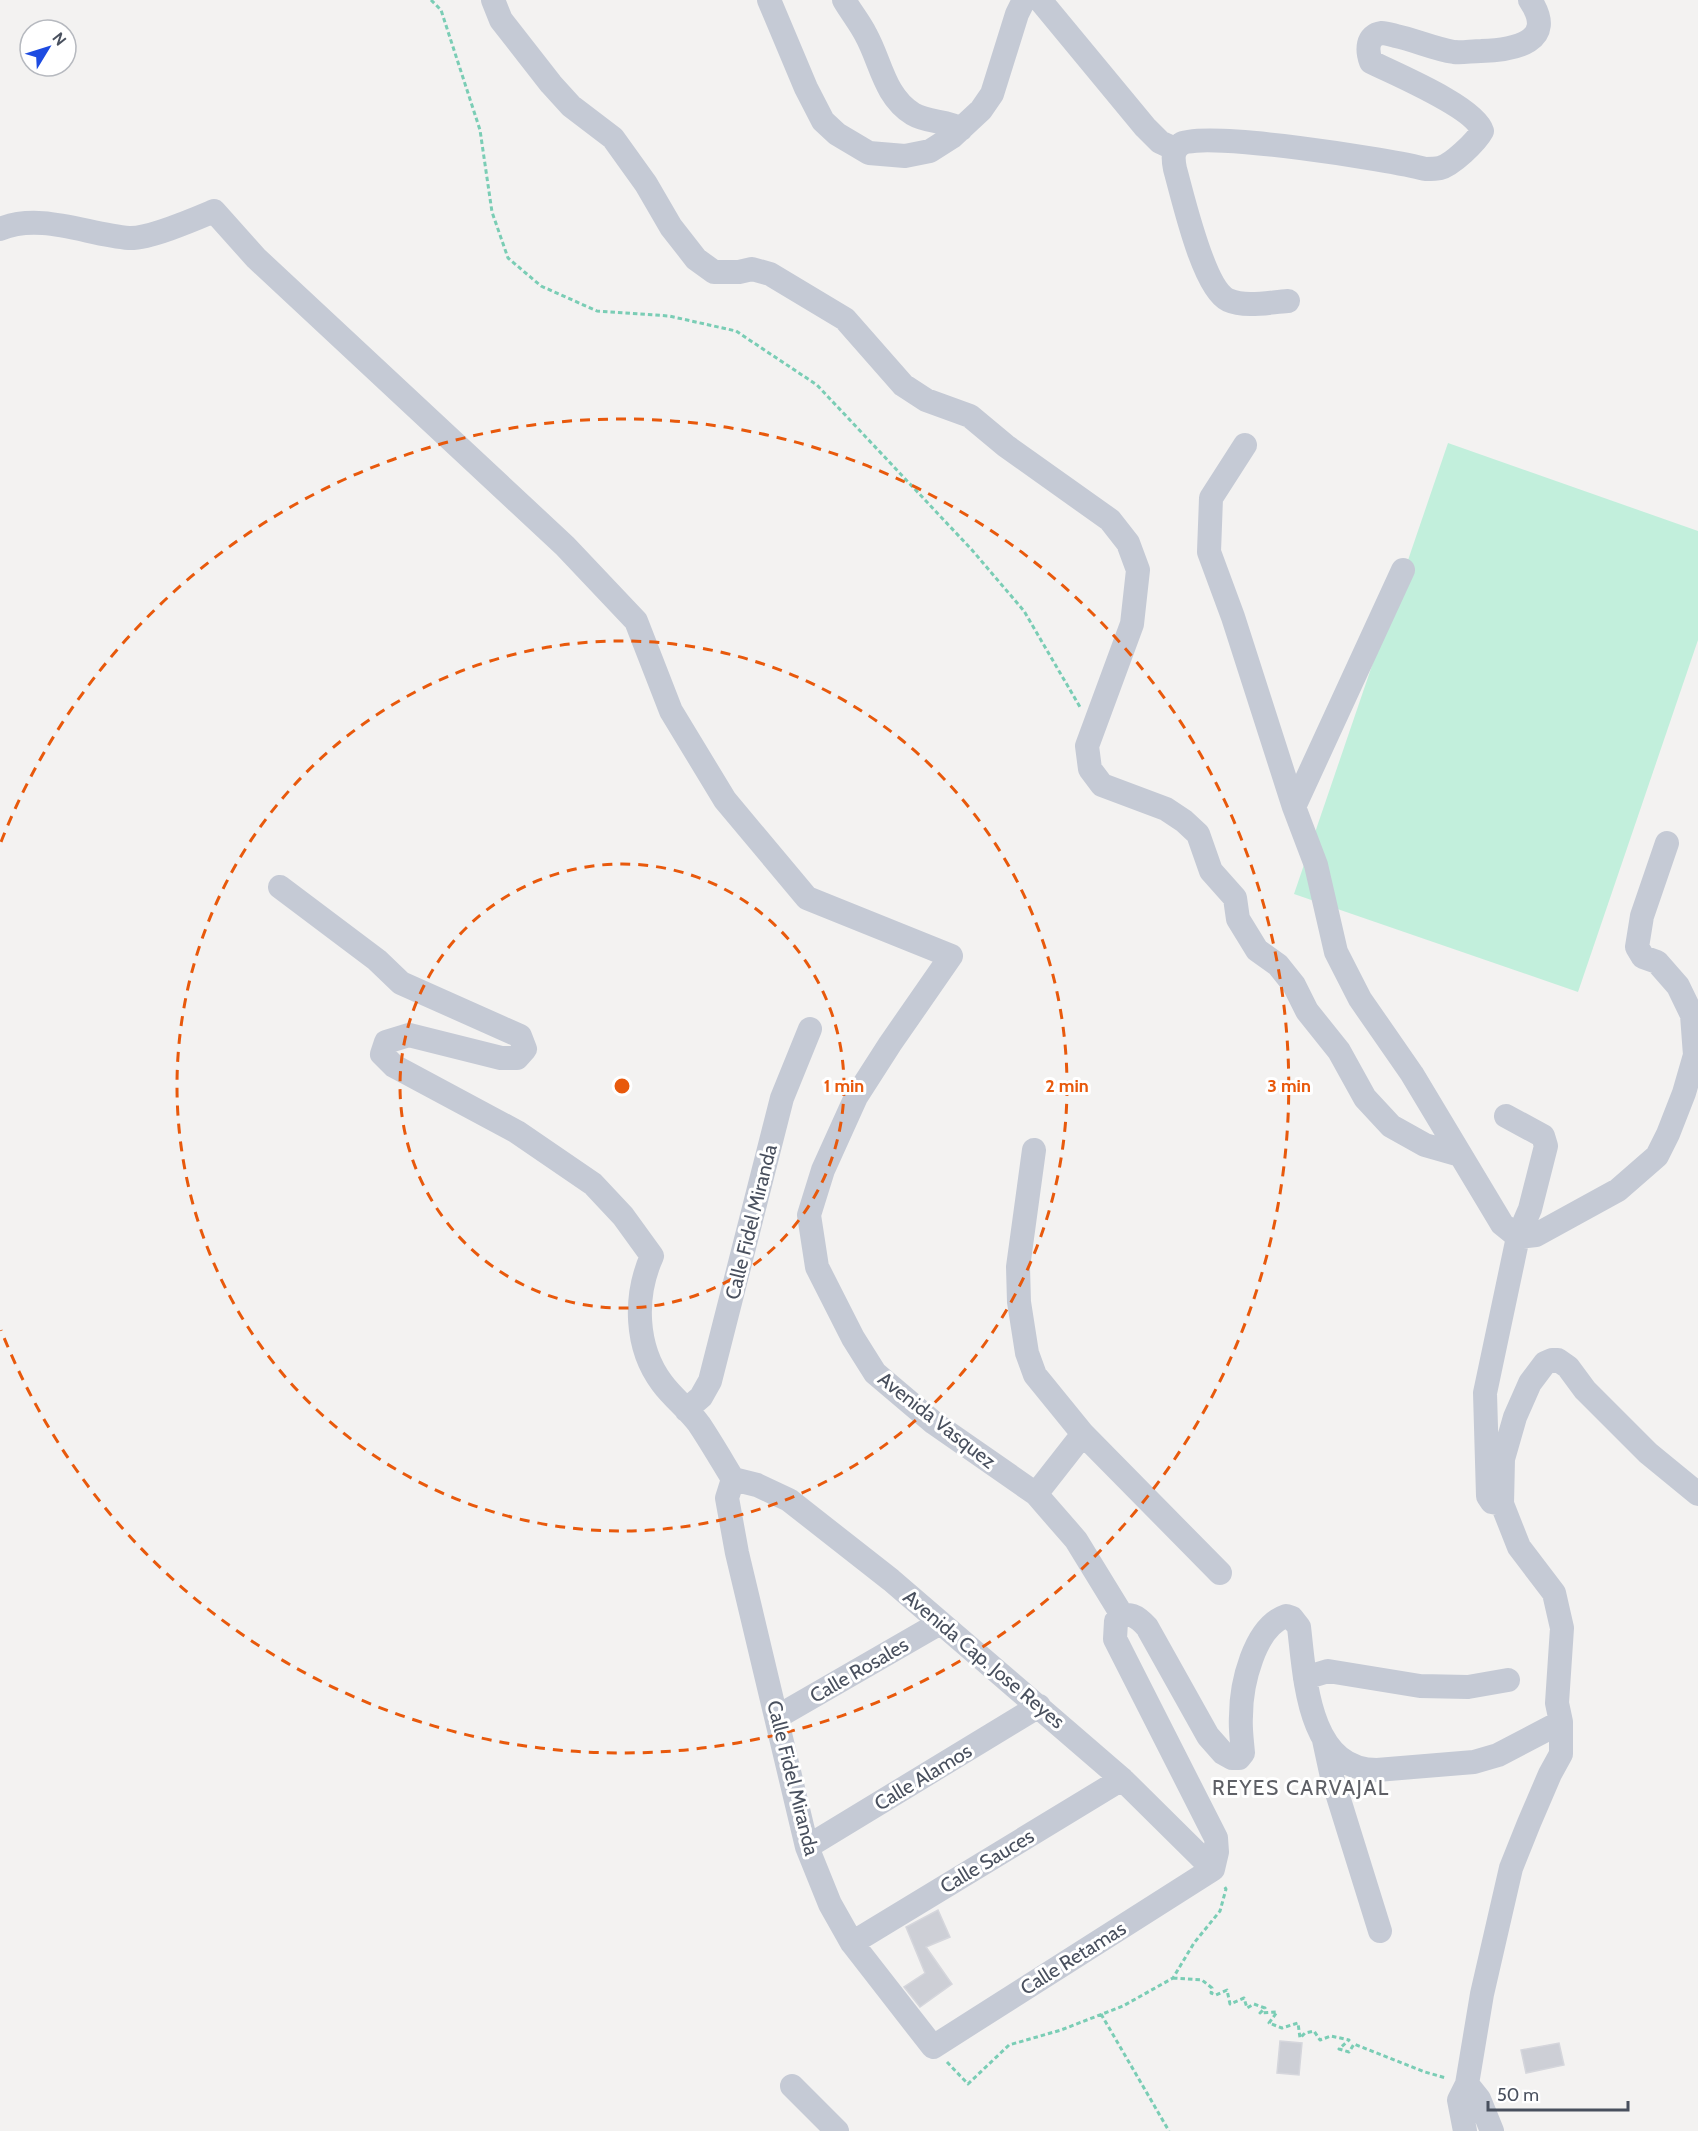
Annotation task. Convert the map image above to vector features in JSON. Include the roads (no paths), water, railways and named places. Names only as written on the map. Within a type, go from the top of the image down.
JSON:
[{"type":"street","points":[[493,0],[501,20],[551,84],[571,106],[613,138],[623,150],[671,227],[696,259],[714,272],[739,272],[752,269],[770,274],[845,319],[903,384],[926,400],[948,406],[970,416],[1006,446],[1110,520],[1128,543],[1138,570],[1132,624],[1087,746],[1090,769],[1102,785],[1166,809],[1198,834],[1211,871],[1235,898],[1238,919],[1257,950],[1278,965],[1294,985],[1307,1011],[1339,1051],[1365,1098],[1391,1126],[1425,1145],[1460,1155]]},
{"type":"street","points":[[769,0],[806,88],[823,121],[837,134],[868,153],[905,156],[930,152],[952,138],[981,110],[992,94],[1017,14],[1024,0]]},
{"type":"street","points":[[844,0],[867,37],[890,90],[902,105],[914,114],[933,122],[954,125],[961,129]]},
{"type":"street","points":[[1040,0],[1145,127],[1160,142],[1175,149]]},
{"type":"street","points":[[1288,301],[1241,304],[1227,300],[1214,286],[1201,257],[1175,169],[1173,158],[1175,149],[1182,142],[1216,141],[1303,148],[1425,169],[1440,168],[1463,152],[1479,136],[1482,131],[1481,127],[1468,112],[1371,62],[1367,52],[1368,45],[1374,37],[1382,33],[1454,52],[1503,50],[1525,44],[1533,38],[1540,22],[1538,12],[1530,0]]},
{"type":"street","name":"Avenida Vasquez","points":[[0,229],[36,223],[132,238],[183,225],[214,211],[256,258],[565,546],[636,621],[671,711],[725,800],[807,898],[951,956],[856,1097],[823,1170],[809,1215],[817,1268],[853,1338],[875,1373],[934,1423],[1036,1494],[1076,1540],[1122,1615]]},
{"type":"street","points":[[1245,445],[1211,498],[1209,552],[1316,866],[1336,952],[1360,999],[1412,1074],[1502,1224],[1518,1237],[1536,1235],[1625,1185],[1657,1156],[1684,1093],[1695,1055],[1692,1015],[1678,986],[1657,963],[1643,957],[1637,947],[1642,916],[1667,843]]},
{"type":"street","points":[[1294,807],[1403,570]]},
{"type":"street","points":[[280,887],[377,960],[401,983],[520,1036],[525,1049],[517,1058],[501,1058],[409,1035],[386,1042],[382,1054],[393,1066],[517,1132],[593,1184],[623,1216],[652,1256],[643,1285],[640,1309],[648,1361],[662,1383],[698,1423],[734,1479]]},
{"type":"street","name":"Calle Fidel Miranda","points":[[686,1410],[701,1397],[711,1381],[782,1098],[810,1029]]},
{"type":"street","points":[[1502,1504],[1492,1502],[1488,1496],[1485,1393],[1518,1237],[1530,1209],[1546,1146],[1543,1136],[1506,1116]]},
{"type":"street","points":[[1034,1150],[1018,1267],[1019,1302],[1027,1353],[1035,1375],[1083,1434],[1220,1573]]},
{"type":"street","points":[[1465,2131],[1459,2100],[1467,2084],[1482,1994],[1511,1868],[1528,1823],[1561,1754],[1561,1722],[1557,1703],[1562,1628],[1554,1593],[1518,1547],[1502,1504],[1503,1459],[1515,1417],[1530,1383],[1545,1363],[1558,1360],[1568,1368],[1585,1390],[1648,1453],[1698,1494]]},
{"type":"street","points":[[1036,1494],[1083,1434]]},
{"type":"street","name":"Calle Fidel Miranda","points":[[734,1479],[727,1498],[737,1553],[807,1847],[830,1904],[852,1943],[933,2047]]},
{"type":"street","name":"Avenida Cap. Jose Reyes","points":[[734,1479],[756,1485],[789,1500],[891,1580],[1122,1779],[1213,1869]]},
{"type":"street","points":[[1213,1869],[1217,1852],[1216,1838],[1115,1639],[1116,1620],[1122,1615],[1127,1614],[1138,1618],[1147,1627],[1208,1736],[1223,1753],[1232,1758],[1239,1758],[1243,1753],[1241,1715],[1246,1677],[1262,1634],[1276,1619],[1286,1616],[1292,1618],[1299,1627],[1310,1704],[1324,1740],[1332,1778],[1380,1930]]},
{"type":"street","name":"Calle Rosales","points":[[777,1717],[940,1623]]},
{"type":"street","points":[[1305,1678],[1328,1671],[1420,1686],[1468,1687],[1508,1680]]},
{"type":"street","name":"Calle Alamos","points":[[807,1847],[1039,1706]]},
{"type":"street","points":[[1324,1740],[1348,1766],[1364,1770],[1387,1770],[1474,1762],[1498,1755],[1561,1722]]},
{"type":"street","name":"Calle Sauces","points":[[852,1943],[1122,1779]]},
{"type":"street","name":"Calle Retamas","points":[[933,2047],[1213,1869]]},
{"type":"street","points":[[1467,2084],[1479,2099],[1492,2131]]},
{"type":"street","points":[[792,2086],[837,2131]]},
{"type":"district","name":"REYES CARVAJAL","points":[[1301,1788]]}]
